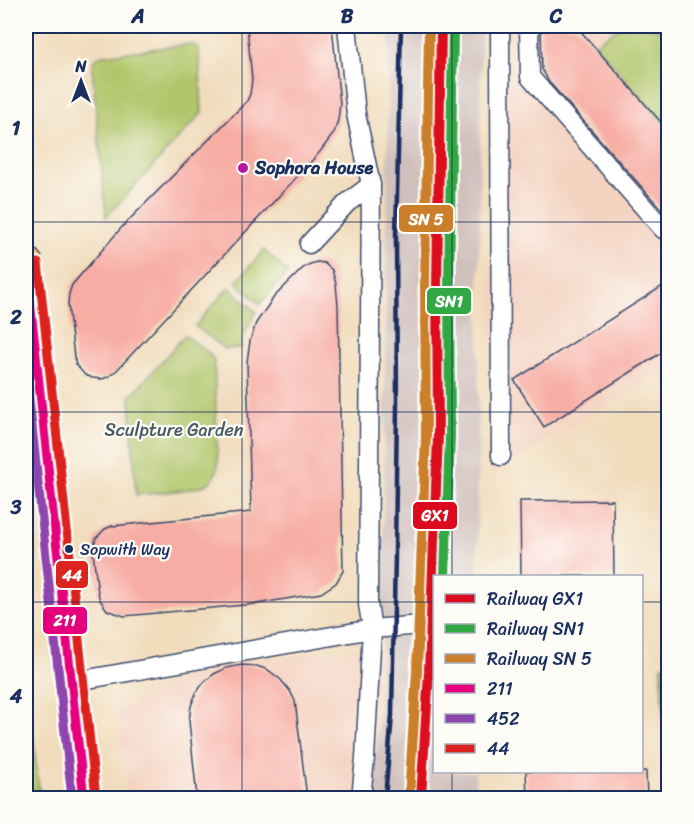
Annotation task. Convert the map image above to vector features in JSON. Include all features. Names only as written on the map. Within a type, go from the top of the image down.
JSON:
[{"type":"main road","points":[[26,264],[84,798]]},
{"type":"lane","points":[[347,26],[356,114],[371,185],[368,604],[372,629],[361,798]]},
{"type":"lane","points":[[500,26],[501,456]]},
{"type":"lane","points":[[529,26],[530,77],[663,229]]},
{"type":"lane","points":[[309,244],[347,203],[371,185]]},
{"type":"lane","points":[[70,682],[372,629],[433,624]]},
{"type":"shaded area","points":[[389,26],[481,26],[477,575],[433,575],[433,773],[475,773],[475,798],[373,798],[382,647]]},
{"type":"shaded area","points":[[489,26],[668,26],[668,369],[491,475]]},
{"type":"shaded area","points":[[382,647],[373,798],[126,798],[117,711],[202,664]]},
{"type":"green space","points":[[631,26],[654,28],[668,33],[668,129],[595,44],[618,28]]},
{"type":"green space","points":[[192,44],[198,48],[199,52],[202,113],[106,217],[92,68],[94,61],[103,55]]},
{"type":"green space","points":[[264,250],[288,273],[260,304],[236,282]]},
{"type":"green space","points":[[229,287],[256,312],[243,336],[241,348],[225,349],[195,326]]},
{"type":"green space","name":"Sculpture Garden","points":[[185,335],[210,354],[214,361],[218,464],[216,473],[210,482],[201,486],[136,495],[130,397]]},
{"type":"green space","points":[[662,665],[668,665],[668,798],[665,798]]},
{"type":"green space","points":[[26,674],[40,798],[26,798]]},
{"type":"building","name":"Sophora House","points":[[247,26],[332,26],[340,104],[334,133],[319,153],[117,370],[102,379],[85,375],[76,365],[74,357],[68,304],[72,285],[122,227],[247,101],[252,80]]},
{"type":"building","points":[[541,26],[576,26],[669,131],[669,218],[549,82],[542,69]]},
{"type":"building","points":[[317,262],[324,263],[332,270],[338,306],[343,571],[336,583],[321,593],[256,604],[124,616],[107,610],[98,593],[93,552],[96,538],[105,529],[112,526],[251,512],[247,362],[250,341],[256,323],[274,297],[303,268]]},
{"type":"building","points":[[669,282],[669,348],[544,427],[514,380]]},
{"type":"building","points":[[613,500],[614,575],[521,575],[520,501]]},
{"type":"building","points":[[242,665],[257,666],[268,670],[280,679],[295,701],[307,798],[197,798],[189,721],[191,706],[204,682],[226,668]]},
{"type":"building","points":[[646,771],[647,798],[527,798],[526,773],[643,773]]},
{"type":"railway","points":[[385,798],[392,715],[397,405],[396,236],[401,26]]},
{"type":"rail line","name":"GX1","points":[[421,798],[429,672],[438,435],[437,285],[441,26]]},
{"type":"rail line","name":"SN1","points":[[445,575],[450,435],[449,285],[453,26]]},
{"type":"transit line","points":[[409,797],[417,671],[426,435],[425,285],[429,26]]},
{"type":"transit line","name":"44","points":[[38,263],[96,797]]},
{"type":"transit line","name":"211","points":[[26,264],[84,798]]},
{"type":"transit line","name":"452","points":[[26,371],[72,798]]},
{"type":"place","name":"Sophora House","points":[[243,168]]},
{"type":"place","name":"Sopwith Way","points":[[69,549]]}]
